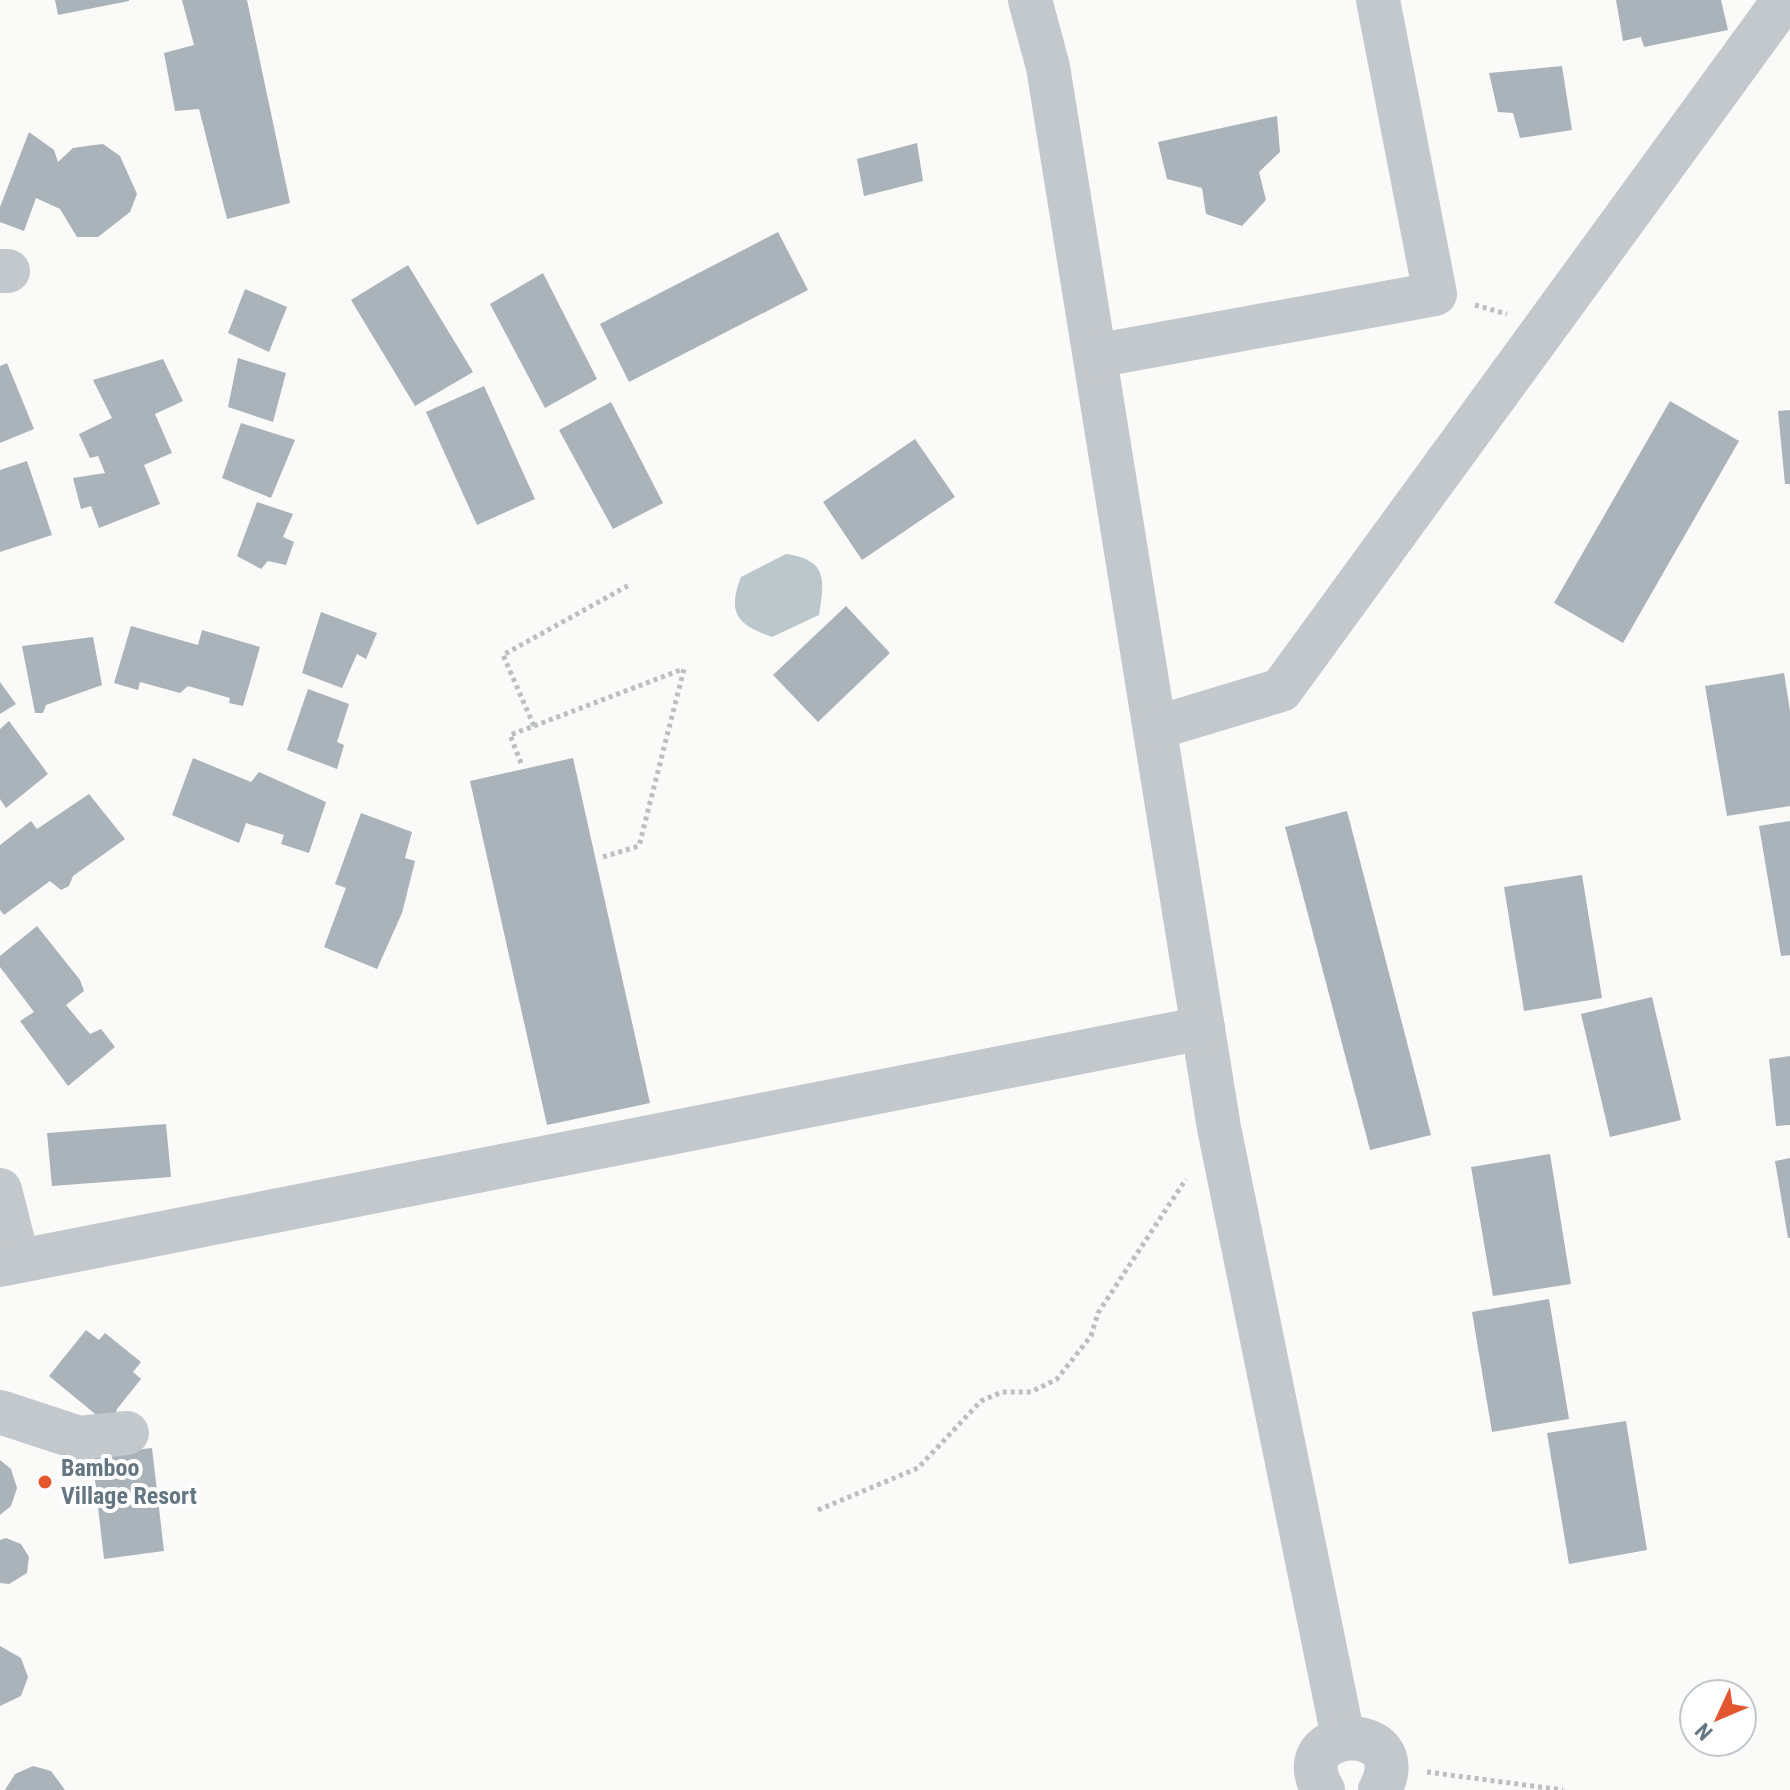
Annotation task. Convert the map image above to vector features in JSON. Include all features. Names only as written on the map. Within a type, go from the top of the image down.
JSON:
[{"type":"street","points":[[1030,0],[1048,67],[1219,1128],[1343,1737]]},
{"type":"street","points":[[1095,356],[1435,294],[1378,0]]},
{"type":"street","points":[[1155,728],[1281,690],[1784,0]]},
{"type":"street","points":[[0,1190],[9,1263],[1203,1028]]},
{"type":"street","points":[[0,1412],[79,1438],[127,1433]]},
{"type":"street","points":[[1323,1790],[1317,1773],[1318,1761],[1332,1742],[1343,1737],[1366,1739],[1376,1746],[1383,1778]]},
{"type":"path","points":[[1435,294],[1547,325]]},
{"type":"path","points":[[534,726],[503,655],[631,584]]},
{"type":"path","points":[[521,763],[510,735],[684,669],[639,846],[603,857]]},
{"type":"path","points":[[818,1510],[918,1468],[981,1401],[1002,1392],[1031,1392],[1057,1379],[1091,1336],[1098,1313],[1219,1128]]},
{"type":"path","points":[[1383,1778],[1563,1790]]},
{"type":"shaded area","points":[[786,554],[809,561],[820,573],[822,591],[819,615],[772,637],[743,622],[735,609],[735,600],[741,577]]},
{"type":"building","points":[[55,0],[129,0],[129,1],[58,15]]},
{"type":"building","points":[[182,0],[247,0],[290,203],[227,219],[199,109],[175,111],[164,53],[194,45]]},
{"type":"building","points":[[1616,0],[1721,0],[1728,30],[1644,47],[1641,37],[1623,41]]},
{"type":"building","points":[[1562,66],[1572,130],[1520,138],[1513,113],[1498,112],[1489,73]]},
{"type":"building","points":[[1277,116],[1280,152],[1259,172],[1266,200],[1242,226],[1206,214],[1202,188],[1167,179],[1158,142]]},
{"type":"building","points":[[29,132],[54,150],[58,162],[73,148],[103,144],[120,156],[137,194],[130,212],[98,237],[77,237],[60,209],[36,198],[24,231],[0,222],[0,207]]},
{"type":"building","points":[[917,143],[923,181],[864,196],[857,159]]},
{"type":"building","points":[[778,232],[808,290],[629,382],[600,324]]},
{"type":"building","points":[[408,265],[473,372],[415,406],[351,300]]},
{"type":"building","points":[[543,273],[597,379],[545,408],[490,304]]},
{"type":"building","points":[[245,289],[287,307],[269,352],[228,333]]},
{"type":"building","points":[[238,358],[286,373],[273,422],[228,407]]},
{"type":"building","points":[[163,359],[183,401],[155,414],[172,453],[144,465],[160,504],[99,528],[91,506],[81,509],[73,478],[105,473],[98,456],[90,458],[79,434],[112,418],[93,380]]},
{"type":"building","points":[[7,363],[34,429],[0,443],[0,366]]},
{"type":"building","points":[[484,386],[535,499],[477,525],[426,412]]},
{"type":"building","points":[[1670,401],[1739,441],[1623,643],[1554,603]]},
{"type":"building","points":[[611,402],[663,503],[613,529],[559,430]]},
{"type":"building","points":[[1790,410],[1790,484],[1785,484],[1778,411]]},
{"type":"building","points":[[241,423],[295,440],[271,498],[222,478]]},
{"type":"building","points":[[915,439],[955,497],[862,560],[823,502]]},
{"type":"building","points":[[27,461],[52,535],[0,552],[0,470]]},
{"type":"building","points":[[257,502],[293,514],[283,537],[294,542],[286,565],[268,561],[261,569],[237,556]]},
{"type":"building","points":[[846,606],[890,653],[818,722],[773,675]]},
{"type":"building","points":[[321,612],[377,633],[366,659],[357,654],[342,688],[302,673]]},
{"type":"building","points":[[131,626],[198,645],[202,630],[260,647],[243,706],[229,703],[230,698],[188,686],[180,693],[140,682],[138,690],[114,683]]},
{"type":"building","points":[[93,637],[102,685],[46,705],[43,713],[35,713],[22,646]]},
{"type":"building","points":[[1784,673],[1790,711],[1790,806],[1727,816],[1705,686]]},
{"type":"building","points":[[0,682],[16,704],[0,714]]},
{"type":"building","points":[[308,689],[349,704],[337,742],[344,745],[337,769],[287,750]]},
{"type":"building","points":[[9,721],[48,774],[6,808],[0,799],[0,729]]},
{"type":"building","points":[[193,758],[251,782],[259,772],[326,802],[309,853],[281,844],[284,835],[246,823],[239,843],[172,815]]},
{"type":"building","points":[[573,758],[650,1103],[547,1125],[470,781]]},
{"type":"building","points":[[89,794],[125,839],[73,876],[69,886],[61,890],[50,881],[4,915],[0,910],[0,845],[31,821],[37,829]]},
{"type":"building","points":[[1347,811],[1431,1135],[1370,1150],[1285,827]]},
{"type":"building","points":[[361,813],[412,832],[405,858],[415,861],[402,913],[377,969],[324,947],[346,888],[335,884]]},
{"type":"building","points":[[1790,821],[1790,955],[1781,956],[1759,826]]},
{"type":"building","points":[[1582,875],[1602,998],[1524,1011],[1504,887]]},
{"type":"building","points":[[37,926],[80,980],[84,991],[66,1005],[90,1034],[101,1029],[115,1047],[68,1086],[20,1021],[34,1012],[0,967],[0,956]]},
{"type":"building","points":[[1652,997],[1681,1120],[1610,1137],[1581,1014]]},
{"type":"building","points":[[1790,1056],[1790,1125],[1776,1126],[1769,1059]]},
{"type":"building","points":[[166,1124],[171,1177],[52,1186],[47,1133]]},
{"type":"building","points":[[1550,1154],[1571,1284],[1493,1296],[1471,1167]]},
{"type":"building","points":[[1790,1158],[1790,1238],[1788,1238],[1775,1161]]},
{"type":"building","points":[[1549,1299],[1569,1419],[1492,1432],[1472,1312]]},
{"type":"building","points":[[86,1330],[99,1340],[105,1333],[141,1362],[133,1372],[141,1379],[117,1409],[111,1427],[49,1376]]},
{"type":"building","points":[[1626,1421],[1647,1550],[1569,1564],[1547,1433]]},
{"type":"building","points":[[152,1448],[164,1551],[104,1559],[92,1455]]},
{"type":"building","points":[[0,1460],[11,1469],[17,1488],[11,1506],[0,1515]]},
{"type":"building","points":[[6,1538],[21,1544],[29,1557],[27,1573],[9,1584],[0,1583],[0,1540]]},
{"type":"building","points":[[0,1646],[21,1658],[28,1677],[21,1696],[0,1706]]},
{"type":"building","points":[[33,1766],[51,1771],[65,1790],[5,1790],[15,1774]]},
{"type":"place","name":"Bamboo Village Resort","points":[[45,1482]]}]
